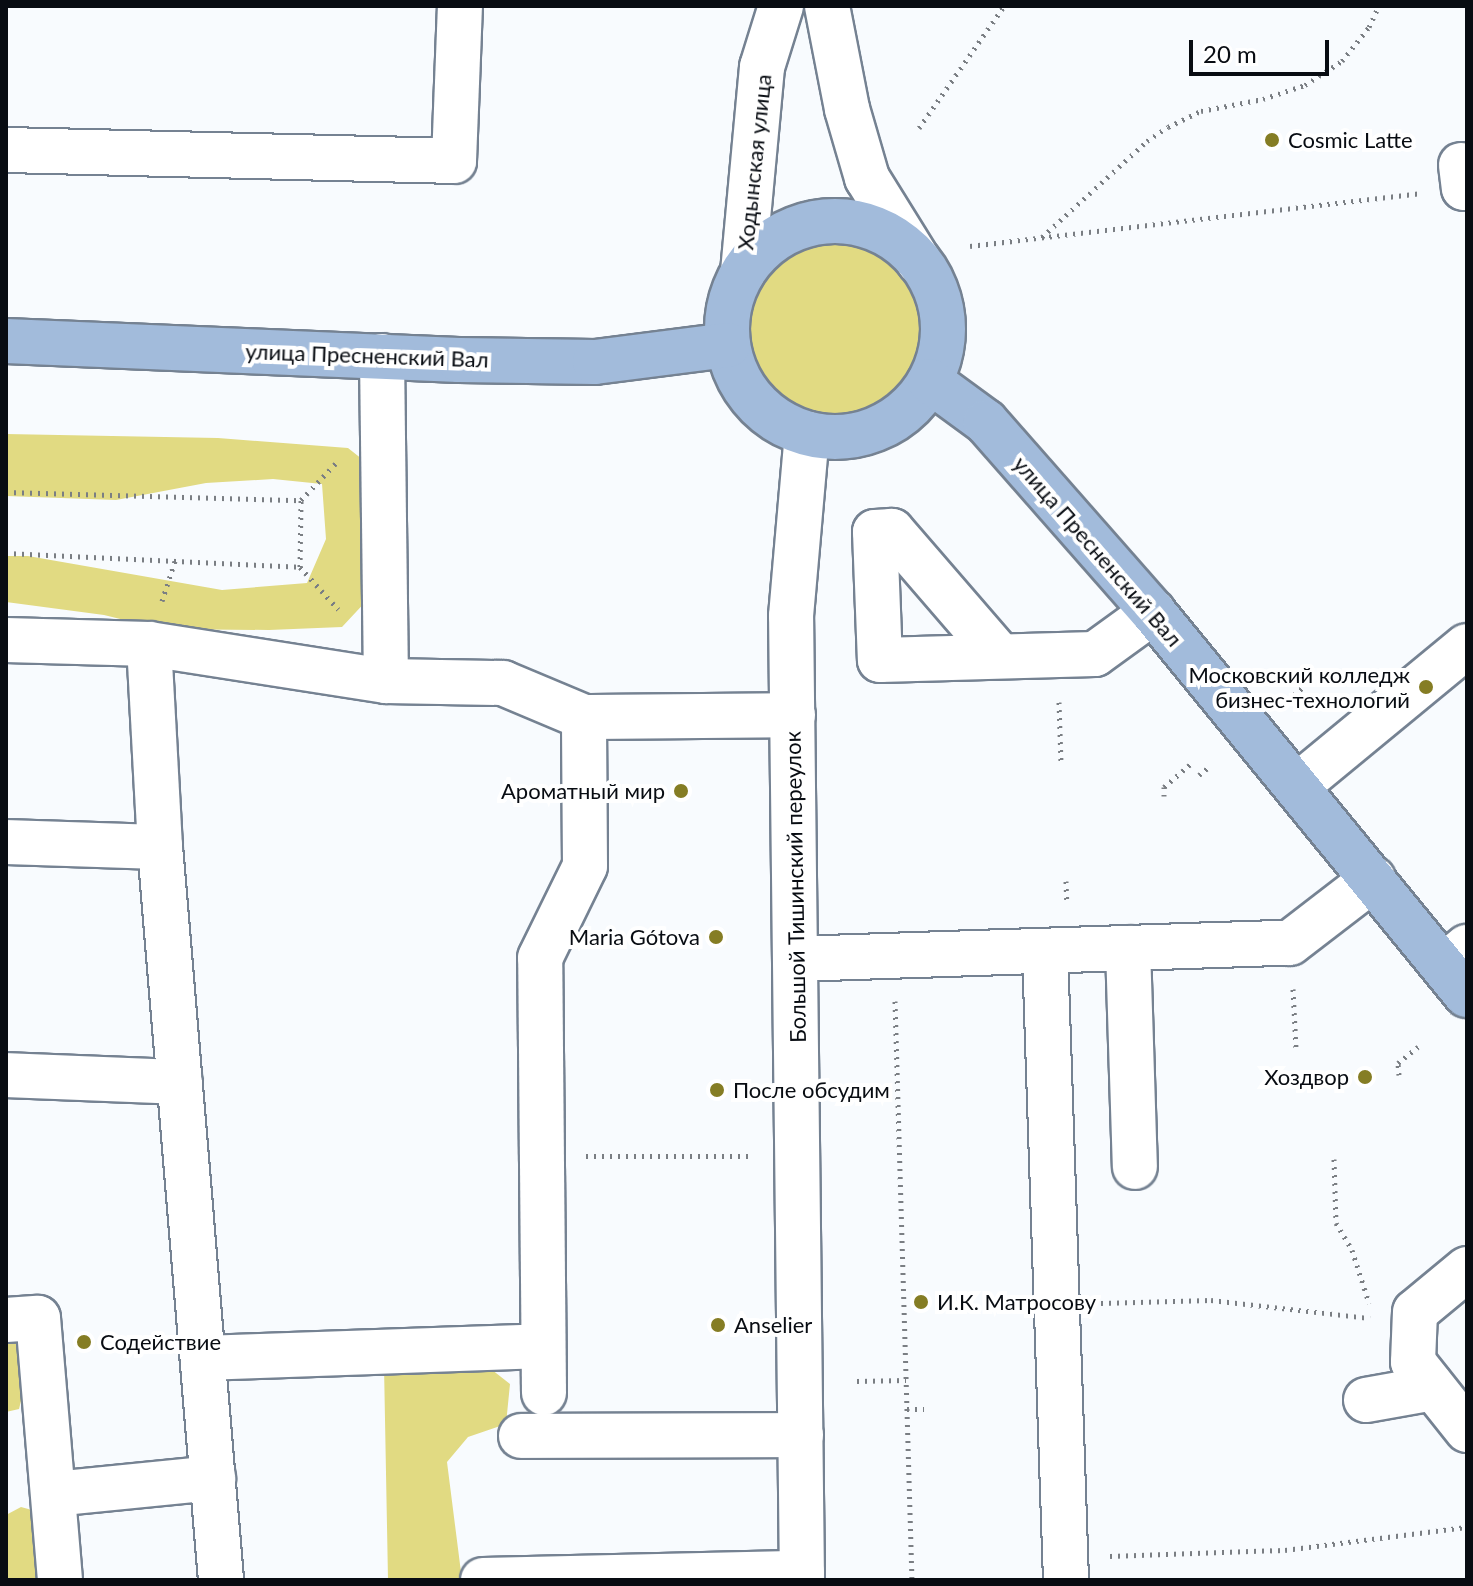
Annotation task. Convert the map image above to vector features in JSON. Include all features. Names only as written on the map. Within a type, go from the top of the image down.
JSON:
[{"type":"main road","points":[[844,221],[873,228],[898,242],[919,262],[933,284],[943,333],[930,381],[916,401],[878,428],[831,438],[807,434],[784,425],[747,392],[735,370],[728,345],[727,320],[732,295],[743,272],[762,249],[787,232],[814,223],[844,221]]},
{"type":"main road","name":"улица Пресненский Вал","points":[[6,341],[595,362],[728,345]]},
{"type":"main road","name":"улица Пресненский Вал","points":[[930,381],[986,422],[1153,612],[1373,879],[1459,969]]},
{"type":"street","points":[[6,150],[454,161],[460,6]]},
{"type":"street","name":"Ходынская улица","points":[[743,272],[762,67],[781,6]]},
{"type":"street","points":[[827,6],[847,109],[867,178],[919,262]]},
{"type":"street","points":[[382,356],[386,671]]},
{"type":"street","name":"Большой Тишинский переулок","points":[[802,1576],[791,616],[807,434]]},
{"type":"street","points":[[999,655],[1095,654],[1153,612]]},
{"type":"street","points":[[6,640],[149,644],[503,683],[584,717],[793,715]]},
{"type":"street","points":[[149,644],[160,847],[221,1580]]},
{"type":"street","points":[[1297,786],[1467,646]]},
{"type":"street","points":[[544,1393],[540,958],[585,866],[584,717]]},
{"type":"street","points":[[6,842],[160,847]]},
{"type":"street","points":[[795,959],[1290,943],[1373,879]]},
{"type":"street","points":[[1128,948],[1135,1167]]},
{"type":"street","points":[[1045,951],[1065,1568]]},
{"type":"street","points":[[6,1075],[180,1082]]},
{"type":"street","points":[[1467,1269],[1415,1312],[1413,1362],[1467,1430]]},
{"type":"street","points":[[6,1320],[38,1318],[60,1580]]},
{"type":"street","points":[[203,1358],[543,1346]]},
{"type":"street","points":[[1366,1400],[1422,1390],[1430,1384]]},
{"type":"street","points":[[521,1436],[801,1435]]},
{"type":"street","points":[[54,1494],[213,1478]]},
{"type":"street","points":[[483,1580],[802,1576]]},
{"type":"path","points":[[919,128],[1004,6]]},
{"type":"path","points":[[1042,237],[1147,141],[1168,127],[1201,111],[1263,99],[1305,85],[1342,61],[1369,27],[1379,6]]},
{"type":"path","points":[[970,246],[1464,180]]},
{"type":"path","points":[[340,459],[301,500],[300,567],[386,671]]},
{"type":"path","points":[[6,492],[301,500]]},
{"type":"path","points":[[6,553],[300,567]]},
{"type":"path","points":[[1057,653],[1061,761]]},
{"type":"path","points":[[1294,695],[1316,676]]},
{"type":"path","points":[[1164,796],[1164,787],[1190,764]]},
{"type":"path","points":[[1199,775],[1210,766]]},
{"type":"path","points":[[1290,943],[1296,1048]]},
{"type":"path","points":[[894,988],[912,1580]]},
{"type":"path","points":[[1399,1075],[1398,1063],[1418,1047]]},
{"type":"path","points":[[541,1157],[798,1156]]},
{"type":"path","points":[[1056,1304],[1211,1300],[1374,1318],[1352,1250],[1336,1223],[1334,1159]]},
{"type":"path","points":[[857,1381],[906,1380]]},
{"type":"path","points":[[907,1409],[924,1409]]},
{"type":"path","points":[[1065,1568],[1285,1550],[1467,1527]]},
{"type":"shaded area","points":[[833,237],[868,244],[898,265],[919,295],[926,330],[919,365],[898,395],[868,416],[833,423],[798,416],[768,395],[747,365],[740,330],[747,295],[768,265],[798,244]]},
{"type":"shaded area","points":[[6,434],[218,438],[348,448],[372,467],[370,597],[342,627],[269,630],[161,629],[104,615],[6,602],[6,556],[28,556],[222,590],[307,583],[326,539],[322,484],[273,479],[206,483],[116,500],[6,496]]},
{"type":"shaded area","points":[[6,1337],[15,1338],[27,1377],[19,1409],[6,1412]]},
{"type":"shaded area","points":[[482,1362],[510,1384],[506,1424],[468,1437],[447,1462],[462,1580],[388,1580],[384,1366]]},
{"type":"shaded area","points":[[21,1507],[39,1512],[44,1580],[6,1580],[6,1515]]},
{"type":"place","name":"Cosmic Latte","points":[[1272,140]]},
{"type":"place","name":"Московский колледж бизнес-технологий","points":[[1426,687]]},
{"type":"place","name":"Ароматный мир","points":[[681,791]]},
{"type":"place","name":"Maria Gótova","points":[[716,937]]},
{"type":"place","name":"Хоздвор","points":[[1365,1077]]},
{"type":"place","name":"После обсудим","points":[[717,1090]]},
{"type":"place","name":"И.К. Матросову","points":[[921,1302]]},
{"type":"place","name":"Anselier","points":[[718,1325]]},
{"type":"place","name":"Содействие","points":[[84,1342]]}]
